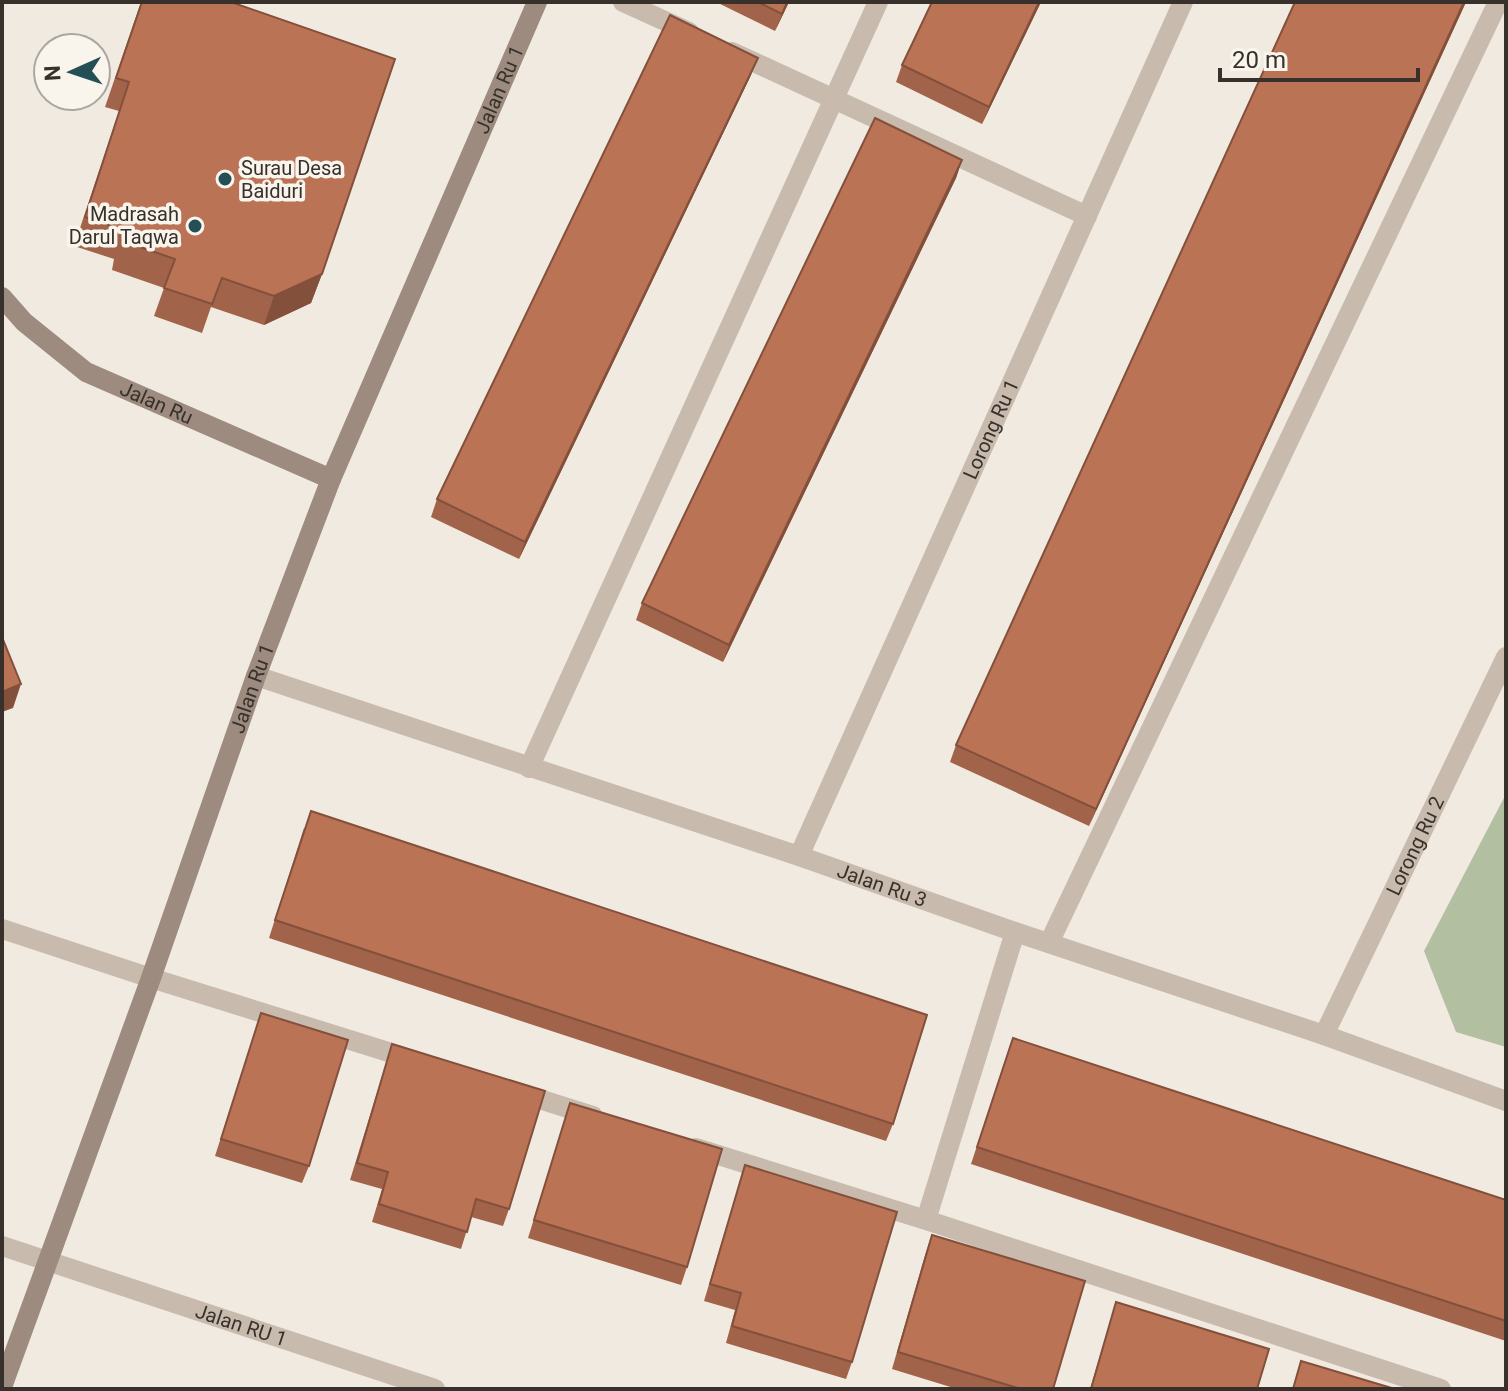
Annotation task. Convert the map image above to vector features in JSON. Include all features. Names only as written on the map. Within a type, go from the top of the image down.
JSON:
[{"type":"street","name":"Jalan Ru 1","points":[[2,1387],[151,978],[256,676],[331,479],[537,2]]},
{"type":"street","points":[[623,2],[1087,216]]},
{"type":"street","points":[[529,768],[878,2]]},
{"type":"street","name":"Lorong Ru 1","points":[[799,856],[1183,2]]},
{"type":"street","points":[[1049,943],[1498,2]]},
{"type":"street","name":"Jalan Ru","points":[[2,297],[24,322],[86,372],[331,479]]},
{"type":"street","name":"Lorong Ru 2","points":[[1324,1035],[1506,657]]},
{"type":"street","name":"Jalan Ru 3","points":[[256,676],[799,856],[1324,1035],[1506,1101]]},
{"type":"street","points":[[2,929],[440,1068]]},
{"type":"street","points":[[926,1220],[1015,932]]},
{"type":"street","points":[[500,1087],[607,1120]]},
{"type":"street","points":[[683,1144],[926,1220],[1441,1389]]},
{"type":"street","name":"Jalan RU 1","points":[[2,1246],[435,1389]]},
{"type":"green space","points":[[1506,794],[1506,1047],[1456,1032],[1424,951]]},
{"type":"building","name":"Surau Desa Baiduri","points":[[142,2],[231,2],[395,59],[322,274],[274,296],[222,278],[212,304],[164,288],[175,259],[122,241],[125,230],[85,217],[129,82],[116,78]]},
{"type":"building","points":[[758,2],[787,2],[782,14]]},
{"type":"building","points":[[932,2],[1039,2],[989,107],[902,65]]},
{"type":"building","points":[[1295,2],[1464,2],[1096,809],[956,745]]},
{"type":"building","points":[[670,15],[758,58],[525,542],[437,499]]},
{"type":"building","points":[[875,118],[962,160],[729,645],[642,603]]},
{"type":"building","points":[[2,637],[21,684],[2,692]]},
{"type":"building","points":[[311,811],[927,1015],[893,1124],[275,920]]},
{"type":"building","points":[[261,1013],[348,1040],[309,1166],[221,1139]]},
{"type":"building","points":[[1013,1038],[1506,1200],[1506,1321],[977,1147]]},
{"type":"building","points":[[392,1044],[545,1091],[509,1209],[476,1199],[467,1232],[379,1204],[388,1172],[357,1163]]},
{"type":"building","points":[[570,1103],[722,1149],[687,1267],[534,1220]]},
{"type":"building","points":[[745,1165],[897,1212],[852,1362],[732,1326],[741,1293],[710,1284]]},
{"type":"building","points":[[932,1235],[1085,1281],[1053,1389],[1021,1389],[898,1352]]},
{"type":"building","points":[[1116,1302],[1269,1349],[1257,1389],[1091,1389]]},
{"type":"building","points":[[1301,1361],[1395,1389],[1293,1389]]},
{"type":"place","name":"Surau Desa Baiduri","points":[[225,179]]},
{"type":"place","name":"Madrasah Darul Taqwa","points":[[195,226]]}]
